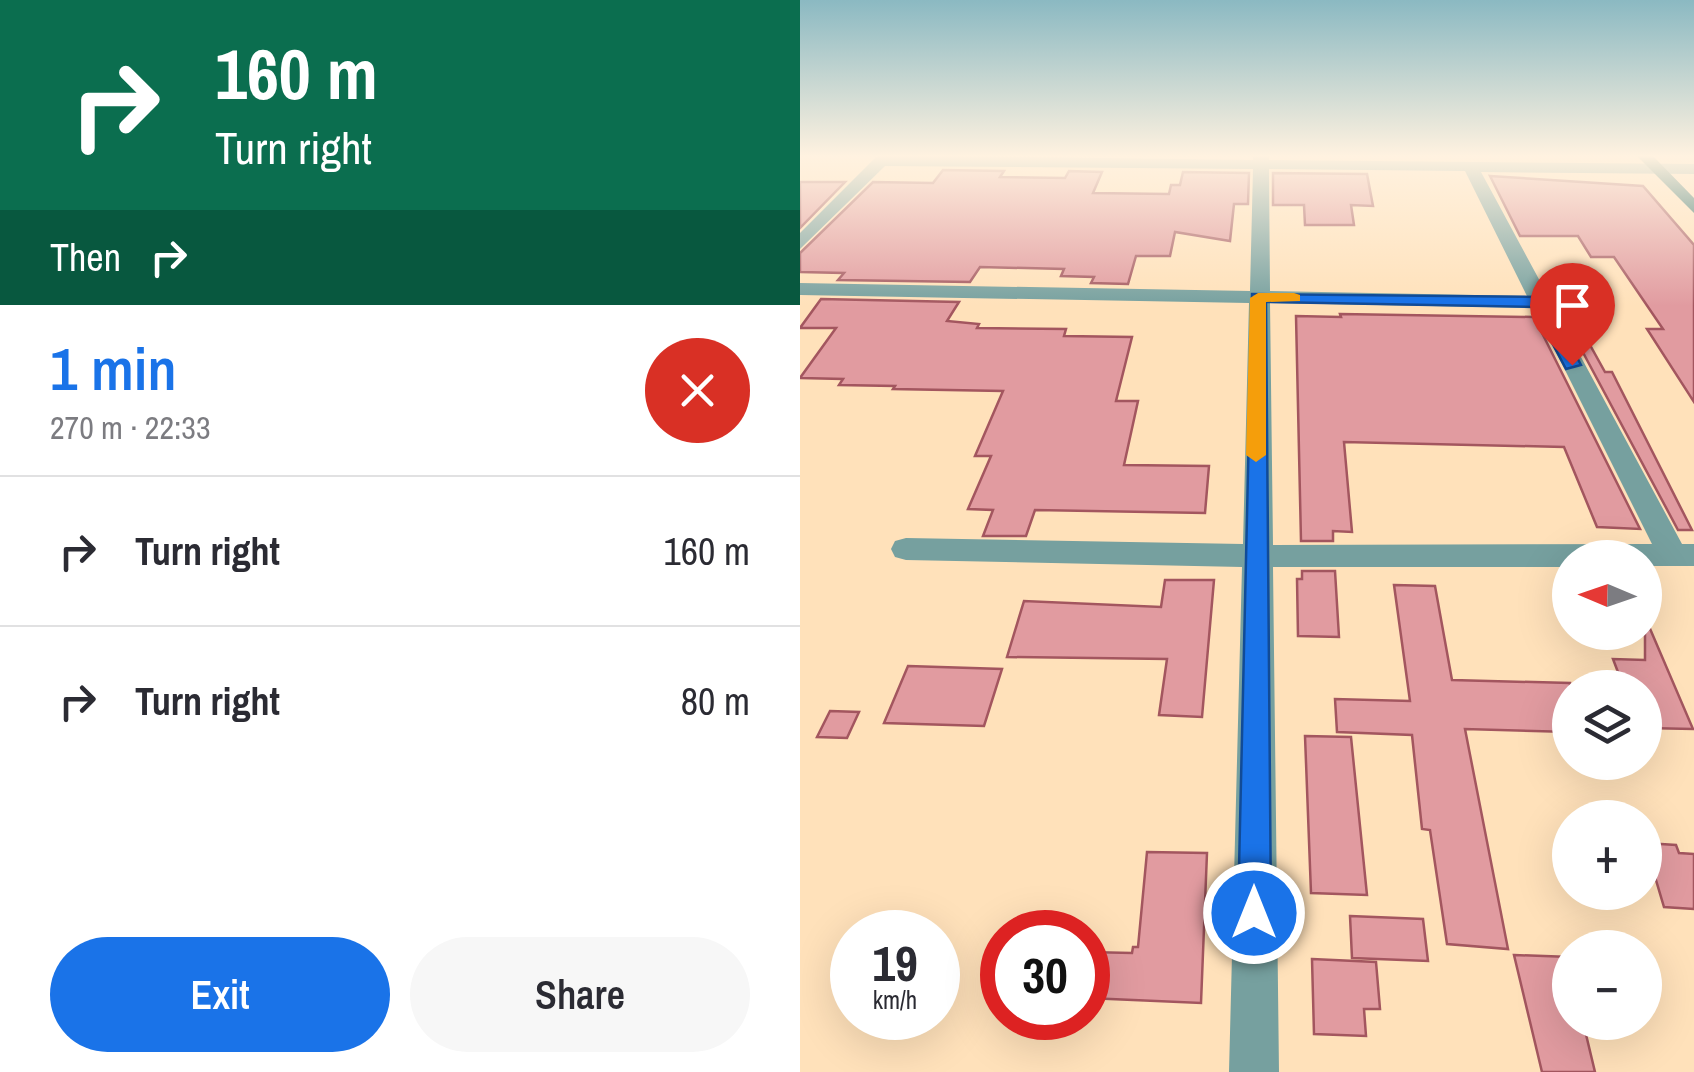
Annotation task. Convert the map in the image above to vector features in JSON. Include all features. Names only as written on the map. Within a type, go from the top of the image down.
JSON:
[{"type":"street","points":[[800,243],[838,205]]},
{"type":"street","points":[[1254,1072],[1259,205]]},
{"type":"street","points":[[906,549],[1255,556],[1684,556],[1539,302],[1490,205]]},
{"type":"street","points":[[800,289],[1539,302]]},
{"type":"building","points":[[800,205],[822,205],[800,228]]},
{"type":"building","points":[[849,205],[1234,205],[1230,241],[1175,232],[1170,256],[1136,256],[1128,284],[1091,283],[1094,277],[1061,276],[1064,269],[980,267],[970,282],[838,280],[844,273],[800,272],[800,253]]},
{"type":"building","points":[[1304,205],[1351,205],[1354,225],[1305,225]]},
{"type":"building","points":[[1505,205],[1659,205],[1694,245],[1694,402],[1647,329],[1663,329],[1614,257],[1591,257],[1578,236],[1520,236]]},
{"type":"building","points":[[821,299],[959,302],[947,321],[979,324],[977,328],[1066,329],[1064,336],[1132,337],[1116,401],[1138,401],[1124,465],[1209,466],[1205,513],[1035,510],[1026,536],[983,536],[993,510],[968,509],[991,456],[975,456],[1003,391],[893,389],[895,386],[839,385],[843,379],[800,378],[836,328],[800,328]]},
{"type":"building","points":[[1340,314],[1534,317],[1640,529],[1597,527],[1564,447],[1344,442],[1352,532],[1333,531],[1333,541],[1301,541],[1296,316],[1341,317]]},
{"type":"building","points":[[1564,317],[1575,318],[1605,372],[1612,372],[1692,530],[1678,530]]},
{"type":"building","points":[[1302,571],[1335,571],[1339,637],[1298,636],[1297,579],[1302,579]]},
{"type":"building","points":[[1165,580],[1214,580],[1202,717],[1159,715],[1167,659],[1007,657],[1024,601],[1161,607]]},
{"type":"building","points":[[1394,585],[1435,586],[1452,680],[1552,683],[1552,731],[1465,729],[1508,949],[1447,944],[1430,830],[1422,829],[1412,735],[1337,732],[1335,699],[1410,701]]},
{"type":"building","points":[[1645,650],[1659,650],[1693,729],[1662,728],[1662,670],[1617,670],[1613,659],[1645,660]]},
{"type":"building","points":[[908,666],[1002,669],[984,726],[884,723]]},
{"type":"building","points":[[830,711],[859,712],[847,738],[817,737]]},
{"type":"building","points":[[1305,736],[1351,737],[1367,895],[1311,893]]},
{"type":"building","points":[[1662,844],[1676,845],[1679,853],[1694,854],[1694,909],[1664,907]]},
{"type":"building","points":[[1147,852],[1207,853],[1201,1003],[1110,999],[1110,952],[1132,953],[1133,947],[1138,947]]},
{"type":"building","points":[[1350,916],[1423,919],[1428,961],[1352,958]]},
{"type":"building","points":[[1514,955],[1552,956],[1552,1040],[1587,1040],[1595,1072],[1542,1072]]},
{"type":"building","points":[[1312,959],[1376,962],[1380,1009],[1364,1009],[1366,1036],[1314,1034]]},
{"type":"slow traffic","points":[[1256,455],[1258,298],[1294,298]]},
{"type":"route","points":[[1254,913],[1258,298],[1539,302],[1572,365]]}]
